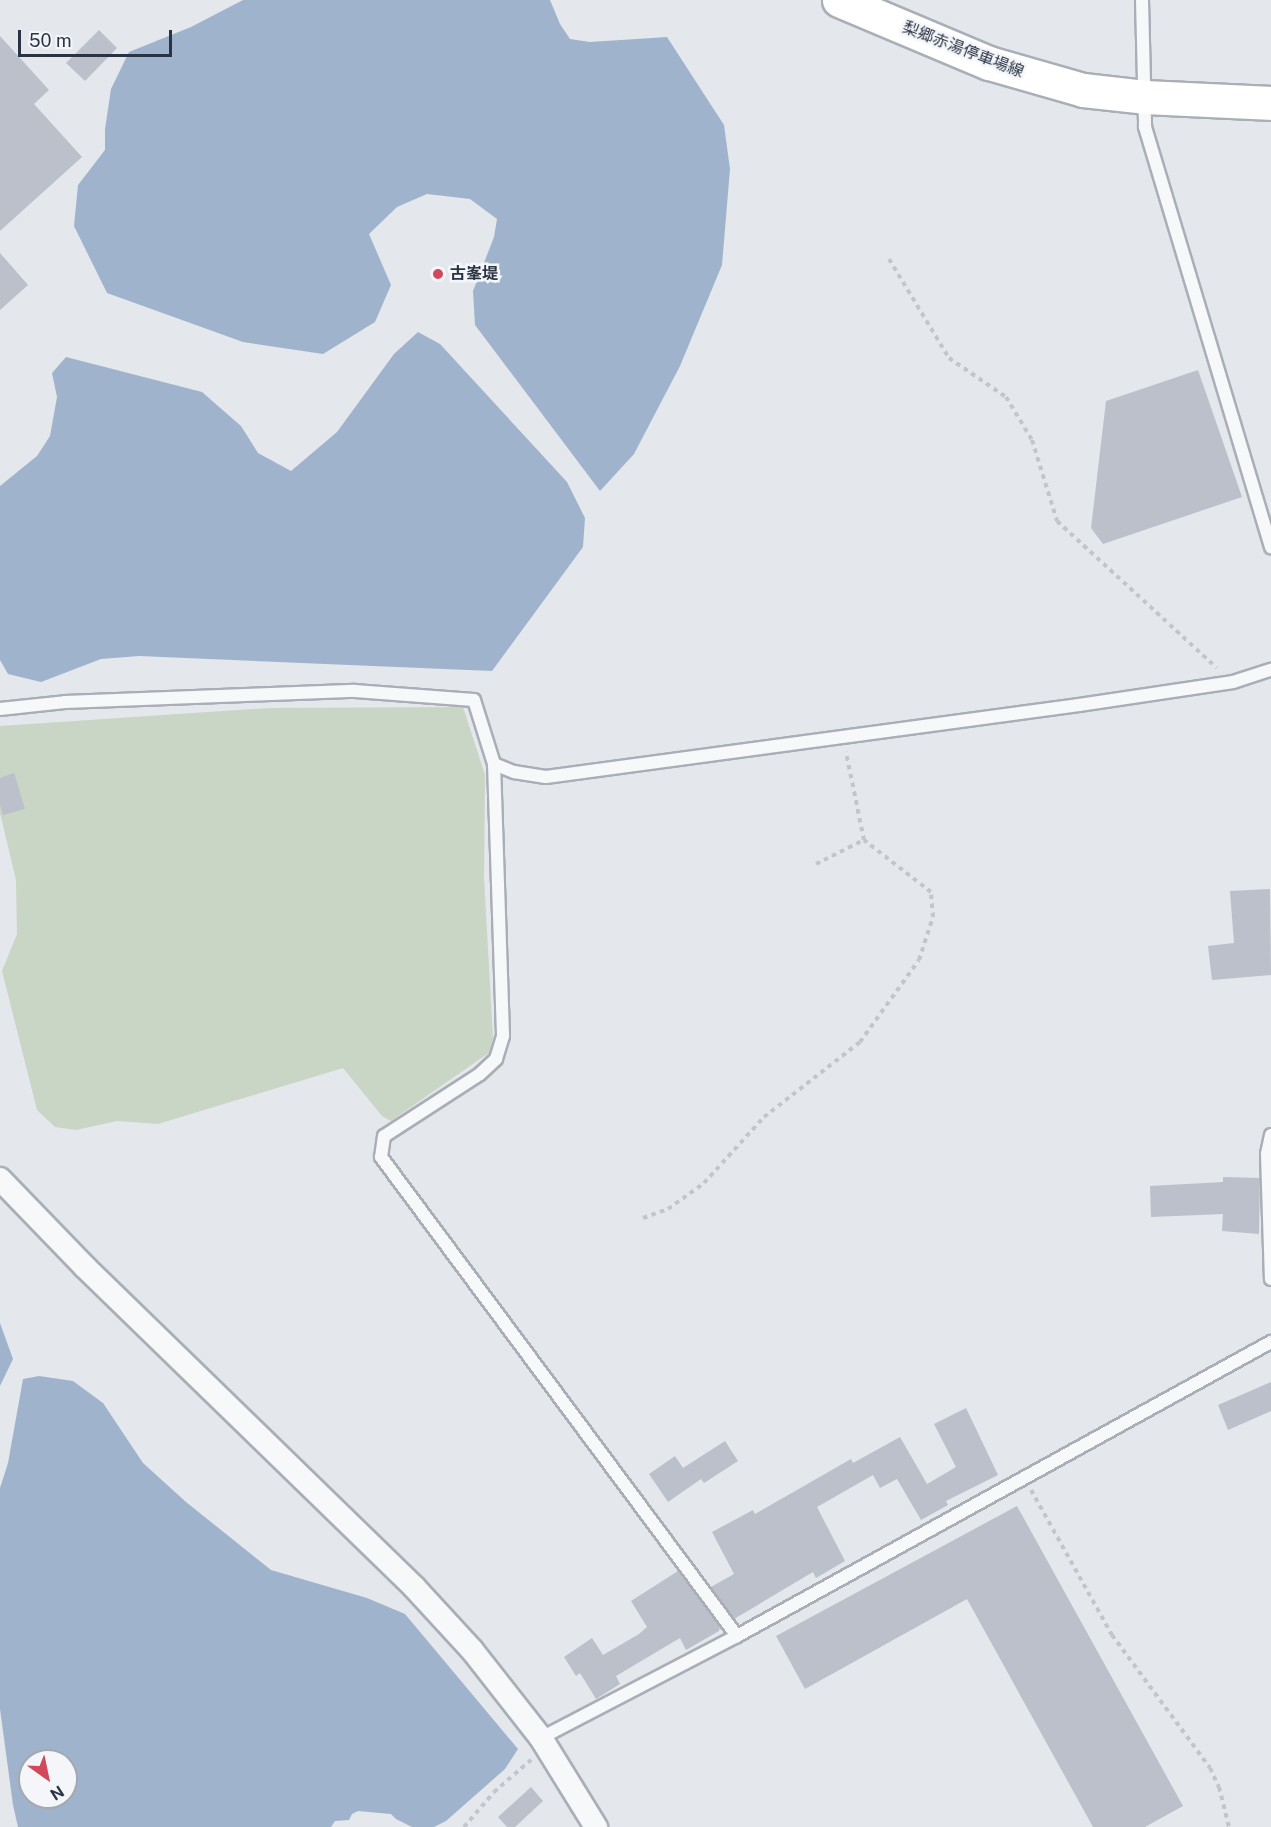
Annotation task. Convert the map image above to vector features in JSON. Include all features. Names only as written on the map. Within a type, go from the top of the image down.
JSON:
[{"type":"main road","name":"梨郷赤湯停車場線","points":[[839,0],[989,63],[1083,90],[1145,97],[1271,102]]},
{"type":"street","points":[[0,1179],[85,1267],[414,1587],[472,1650],[544,1742],[596,1827]]},
{"type":"lane","points":[[1142,0],[1145,127],[1271,548]]},
{"type":"lane","points":[[494,764],[514,772],[546,777],[1233,682],[1271,670]]},
{"type":"lane","points":[[0,709],[65,702],[355,691],[474,700],[494,764],[503,1036],[496,1059],[480,1074],[384,1136],[381,1157],[736,1636]]},
{"type":"lane","points":[[1271,1135],[1267,1154],[1271,1279]]},
{"type":"lane","points":[[544,1742],[1271,1342]]},
{"type":"path","points":[[889,259],[949,357],[1006,397],[1032,440],[1058,521],[1233,682]]},
{"type":"path","points":[[643,1218],[668,1209],[704,1183],[764,1117],[860,1042],[919,960],[933,917],[931,892],[864,840],[843,736]]},
{"type":"path","points":[[816,864],[864,840]]},
{"type":"path","points":[[1023,1477],[1112,1635],[1210,1768],[1219,1787],[1228,1827]]},
{"type":"path","points":[[464,1827],[494,1792],[544,1742]]},
{"type":"green space","points":[[463,707],[485,775],[484,878],[493,1038],[490,1052],[391,1121],[382,1116],[343,1068],[158,1124],[117,1121],[76,1130],[55,1127],[37,1110],[2,971],[17,934],[16,880],[0,813],[0,726],[269,708]]},
{"type":"water","points":[[243,0],[550,0],[560,24],[570,39],[590,42],[667,37],[724,125],[730,169],[722,265],[680,366],[634,454],[600,491],[475,325],[473,291],[494,237],[497,219],[470,199],[427,194],[397,207],[369,234],[391,285],[375,322],[323,354],[243,342],[107,293],[74,226],[78,185],[105,150],[105,129],[111,89],[129,52],[191,27]]},
{"type":"water","points":[[418,332],[440,344],[567,482],[585,518],[583,547],[492,671],[139,656],[101,659],[41,682],[8,674],[0,660],[0,486],[37,456],[50,436],[57,397],[52,373],[66,357],[202,392],[241,426],[258,453],[291,471],[337,432],[394,354]]},
{"type":"water","points":[[0,1323],[13,1359],[0,1386]]},
{"type":"water","points":[[39,1376],[73,1381],[103,1403],[143,1463],[186,1502],[271,1570],[367,1598],[405,1614],[518,1749],[505,1769],[446,1821],[434,1827],[412,1827],[391,1814],[358,1811],[352,1814],[349,1820],[335,1821],[331,1827],[18,1827],[0,1709],[0,1488],[8,1463],[23,1379]]},
{"type":"building","points":[[99,30],[117,48],[85,81],[66,63]]},
{"type":"building","points":[[0,36],[49,90],[34,104],[82,157],[0,231]]},
{"type":"building","points":[[0,253],[28,285],[0,310]]},
{"type":"building","points":[[1198,370],[1242,497],[1103,544],[1091,528],[1106,401]]},
{"type":"building","points":[[14,773],[25,809],[3,815],[0,805],[0,778]]},
{"type":"building","points":[[1270,889],[1271,975],[1212,980],[1208,946],[1234,943],[1230,891]]},
{"type":"building","points":[[1223,1177],[1260,1178],[1259,1234],[1222,1231],[1223,1214],[1151,1217],[1150,1186],[1223,1182]]},
{"type":"building","points":[[1271,1382],[1271,1411],[1228,1430],[1218,1405]]},
{"type":"building","points":[[966,1408],[998,1475],[946,1501],[948,1505],[921,1520],[897,1479],[880,1488],[873,1475],[817,1507],[845,1561],[816,1578],[813,1572],[734,1619],[711,1587],[734,1574],[712,1532],[753,1510],[755,1514],[851,1459],[853,1463],[900,1437],[927,1484],[956,1467],[934,1424]]},
{"type":"building","points":[[725,1441],[738,1461],[704,1483],[701,1479],[668,1502],[649,1474],[675,1456],[683,1468]]},
{"type":"building","points":[[1017,1506],[1183,1806],[1145,1827],[1093,1827],[967,1599],[805,1689],[776,1636]]},
{"type":"building","points":[[678,1571],[720,1627],[719,1631],[686,1650],[680,1638],[616,1676],[620,1684],[596,1699],[580,1673],[576,1676],[564,1657],[592,1638],[603,1655],[639,1634],[647,1627],[631,1601]]},
{"type":"building","points":[[531,1787],[543,1801],[515,1827],[507,1827],[498,1817]]},
{"type":"place","name":"古峯堤","points":[[438,274]]}]
